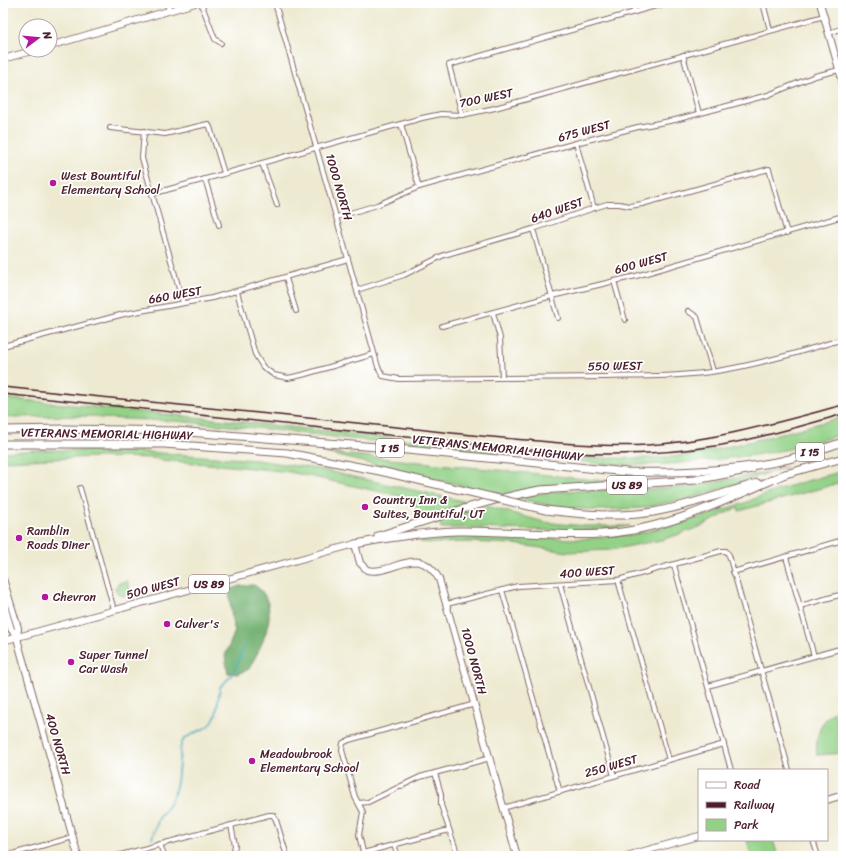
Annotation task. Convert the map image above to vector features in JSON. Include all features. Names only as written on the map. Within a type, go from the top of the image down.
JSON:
[{"type":"highway","name":"VETERANS MEMORIAL HIGHWAY","points":[[3,430],[65,429],[176,431],[377,447],[627,472],[668,473],[777,462],[843,442]]},
{"type":"highway","name":"VETERANS MEMORIAL HIGHWAY","points":[[3,444],[164,444],[286,453],[380,471],[546,510],[615,515],[652,513],[678,508],[785,474],[843,458]]},
{"type":"highway","name":"US 89","points":[[355,544],[516,494],[562,488],[620,486],[695,480],[742,471],[777,462]]},
{"type":"highway","name":"US 89","points":[[355,544],[408,535],[457,531],[560,535],[603,534],[628,530],[677,518],[718,504],[785,474]]},
{"type":"main road","points":[[58,44],[195,3]]},
{"type":"main road","points":[[820,3],[843,83]]},
{"type":"main road","points":[[3,59],[18,55]]},
{"type":"main road","name":"1000 NORTH","points":[[355,544],[360,563],[367,570],[375,571],[412,561],[430,567],[439,579],[517,856]]},
{"type":"main road","name":"500 WEST","points":[[3,641],[355,544]]},
{"type":"main road","name":"400 NORTH","points":[[3,579],[18,628],[17,637],[78,856]]},
{"type":"main road","name":"400 NORTH","points":[[3,602],[11,630],[17,637]]},
{"type":"main road","points":[[828,800],[843,795]]},
{"type":"main road","points":[[626,856],[698,836]]},
{"type":"street","points":[[167,3],[169,11]]},
{"type":"street","points":[[201,3],[215,39],[221,43]]},
{"type":"street","name":"1000 NORTH","points":[[275,3],[374,354],[378,367],[383,376]]},
{"type":"street","points":[[632,3],[635,12]]},
{"type":"street","points":[[462,114],[449,65],[666,3]]},
{"type":"street","points":[[762,3],[770,30]]},
{"type":"street","name":"700 WEST","points":[[152,194],[401,124],[441,114],[462,114],[495,108],[824,16]]},
{"type":"street","points":[[829,33],[843,28]]},
{"type":"street","points":[[683,55],[699,113]]},
{"type":"street","name":"675 WEST","points":[[336,217],[377,205],[419,187],[576,143],[638,127],[675,120],[768,95],[815,76],[839,70]]},
{"type":"street","points":[[110,128],[165,134],[208,124],[224,173]]},
{"type":"street","points":[[401,124],[419,187]]},
{"type":"street","points":[[144,131],[142,158],[183,303]]},
{"type":"street","points":[[576,143],[594,208]]},
{"type":"street","points":[[262,163],[277,205]]},
{"type":"street","name":"640 WEST","points":[[357,290],[404,275],[444,255],[533,229],[607,204],[630,206],[642,204],[769,169],[787,233]]},
{"type":"street","points":[[205,179],[218,225]]},
{"type":"street","name":"600 WEST","points":[[442,326],[552,296],[636,276],[843,216]]},
{"type":"street","points":[[533,229],[558,318]]},
{"type":"street","name":"660 WEST","points":[[3,346],[113,317],[237,292],[348,259]]},
{"type":"street","points":[[286,278],[296,311]]},
{"type":"street","points":[[614,281],[625,320]]},
{"type":"street","points":[[237,292],[255,354],[263,367],[274,375],[288,378],[374,354]]},
{"type":"street","points":[[688,311],[697,317],[713,371]]},
{"type":"street","points":[[493,313],[500,338],[502,377]]},
{"type":"street","name":"550 WEST","points":[[383,376],[399,379],[690,374],[766,361],[843,339]]},
{"type":"street","points":[[80,488],[114,610]]},
{"type":"street","points":[[789,769],[733,572],[843,540]]},
{"type":"street","name":"400 WEST","points":[[447,604],[518,586],[618,580],[722,551],[726,551],[733,572]]},
{"type":"street","points":[[786,557],[814,656]]},
{"type":"street","points":[[674,565],[732,769]]},
{"type":"street","points":[[618,580],[669,760]]},
{"type":"street","points":[[560,584],[614,776]]},
{"type":"street","points":[[502,590],[560,792]]},
{"type":"street","points":[[800,606],[843,594]]},
{"type":"street","points":[[708,686],[843,648]]},
{"type":"street","points":[[449,830],[364,855],[359,835],[363,812],[355,797],[342,750],[343,743],[475,704]]},
{"type":"street","name":"250 WEST","points":[[503,808],[724,744]]},
{"type":"street","points":[[359,804],[368,802],[416,779],[490,758]]},
{"type":"street","points":[[435,773],[441,792],[441,805],[458,856]]},
{"type":"street","points":[[117,856],[267,815],[273,815],[276,820],[287,856]]},
{"type":"street","points":[[231,825],[235,845],[233,855]]},
{"type":"street","points":[[5,856],[73,837]]},
{"type":"street","points":[[813,841],[818,856]]},
{"type":"street","points":[[160,844],[164,856]]},
{"type":"street","points":[[394,845],[398,856]]},
{"type":"green space","points":[[3,398],[552,455],[587,457],[657,458],[692,454],[749,442],[843,417],[843,434],[790,449],[748,456],[672,464],[604,464],[174,421],[101,418],[96,416],[3,417]]},
{"type":"green space","points":[[38,450],[103,450],[257,460],[318,469],[472,503],[419,518],[413,499],[290,472],[159,460],[155,458],[99,457],[3,461],[3,452]]},
{"type":"green space","points":[[321,452],[609,482],[545,486],[501,495]]},
{"type":"green space","points":[[786,467],[696,497],[642,508],[594,510],[551,506],[516,498],[535,494],[564,491],[654,489],[697,485],[763,473]]},
{"type":"green space","points":[[843,471],[843,482],[739,511],[738,507],[700,527],[680,534],[661,540],[610,550],[568,552],[514,544],[420,542],[424,538],[451,535],[579,539],[626,534],[627,536],[689,521],[747,502],[782,488]]},
{"type":"green space","points":[[487,506],[544,522],[587,526],[630,526],[604,529],[569,530],[441,528],[439,520]]},
{"type":"green space","points":[[127,581],[130,589],[127,590],[128,594],[122,596],[117,593],[115,587],[118,586],[118,583]]},
{"type":"green space","points":[[254,585],[262,592],[267,602],[269,622],[258,652],[249,669],[238,674],[228,673],[225,656],[235,631],[232,620],[229,590],[239,586]]},
{"type":"green space","points":[[843,707],[843,753],[817,755],[816,747],[821,726],[830,715]]},
{"type":"green space","points":[[747,841],[773,841],[778,856],[751,856]]},
{"type":"waterway","points":[[152,838],[159,818],[174,794],[177,782],[181,744],[185,738],[211,724],[216,715],[220,687],[231,676],[246,642]]},
{"type":"railway","points":[[3,387],[482,436],[558,443],[632,446],[672,443],[722,435],[843,405]]},
{"type":"railway","points":[[3,394],[530,450],[602,454],[650,453],[698,449],[783,431],[843,414]]},
{"type":"place","name":"West Bountiful Elementary School","points":[[53,183]]},
{"type":"place","name":"Country Inn & Suites, Bountiful, UT","points":[[365,507]]},
{"type":"place","name":"Ramblin Roads Diner","points":[[19,538]]},
{"type":"place","name":"Chevron","points":[[45,597]]},
{"type":"place","name":"Culver's","points":[[167,624]]},
{"type":"place","name":"Super Tunnel Car Wash","points":[[71,662]]},
{"type":"place","name":"Meadowbrook Elementary School","points":[[252,761]]}]
